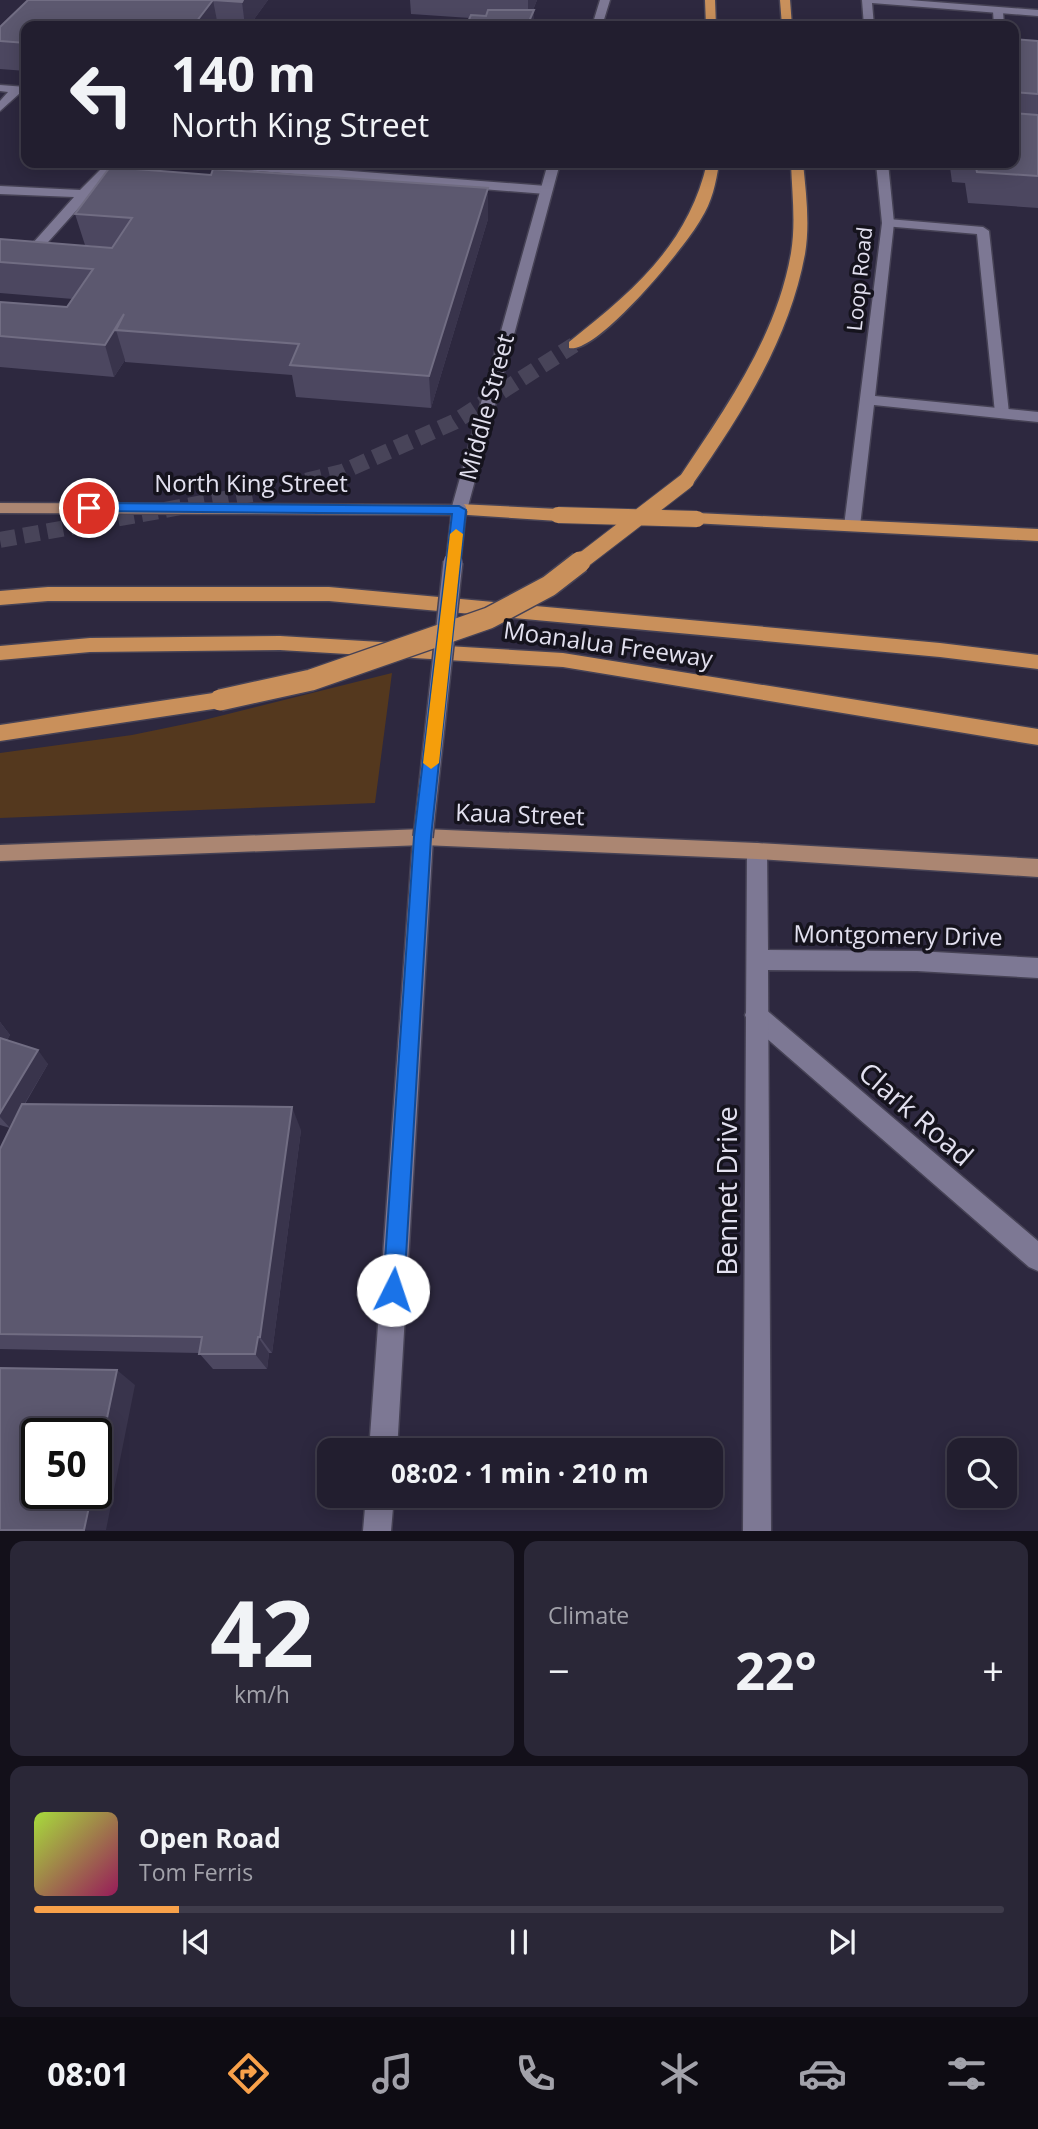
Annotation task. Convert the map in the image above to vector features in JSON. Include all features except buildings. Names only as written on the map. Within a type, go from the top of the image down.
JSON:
[{"type":"highway","points":[[710,0],[711,21]]},
{"type":"highway","points":[[785,0],[787,21]]},
{"type":"highway","points":[[574,345],[647,284],[671,255],[704,197],[712,168]]},
{"type":"highway","points":[[0,733],[220,700],[311,680],[489,618],[549,586],[686,481],[722,430],[771,342],[798,254],[801,209],[797,168]]},
{"type":"highway","points":[[459,510],[1038,535]]},
{"type":"highway","name":"Moanalua Freeway","points":[[0,598],[48,594],[329,594],[940,650],[1038,662]]},
{"type":"highway","name":"Moanalua Freeway","points":[[0,653],[90,645],[280,643],[563,660],[1038,737]]},
{"type":"main road","name":"North King Street","points":[[0,508],[459,510]]},
{"type":"main road","name":"Kaua Street","points":[[0,853],[423,837],[757,851],[1038,869]]},
{"type":"street","points":[[599,21],[605,0]]},
{"type":"street","points":[[869,21],[869,0],[1038,13]]},
{"type":"street","points":[[998,11],[999,21]]},
{"type":"street","points":[[0,88],[21,90]]},
{"type":"street","points":[[0,108],[21,91]]},
{"type":"street","points":[[0,245],[41,248],[83,194],[108,168]]},
{"type":"street","points":[[270,168],[546,190]]},
{"type":"street","name":"Middle Street","points":[[384,1438],[423,837],[459,510],[553,168]]},
{"type":"street","name":"Loop Road","points":[[852,526],[888,223],[882,168]]},
{"type":"street","points":[[0,190],[83,194]]},
{"type":"street","points":[[888,223],[983,231],[1002,414]]},
{"type":"street","points":[[868,400],[1038,417]]},
{"type":"street","name":"Bennet Drive","points":[[757,851],[757,1531]]},
{"type":"street","name":"Montgomery Drive","points":[[757,960],[917,961],[1038,968]]},
{"type":"street","name":"Clark Road","points":[[756,1015],[1038,1258]]},
{"type":"street","points":[[377,1531],[379,1508]]},
{"type":"shaded area","points":[[392,673],[375,803],[0,818],[0,753],[132,735],[200,721]]},
{"type":"tunnel","points":[[0,540],[252,494],[342,472],[454,422],[574,345]]},
{"type":"slow traffic","points":[[431,763],[456,534]]},
{"type":"route","points":[[89,508],[459,510],[423,837],[393,1290]]}]
